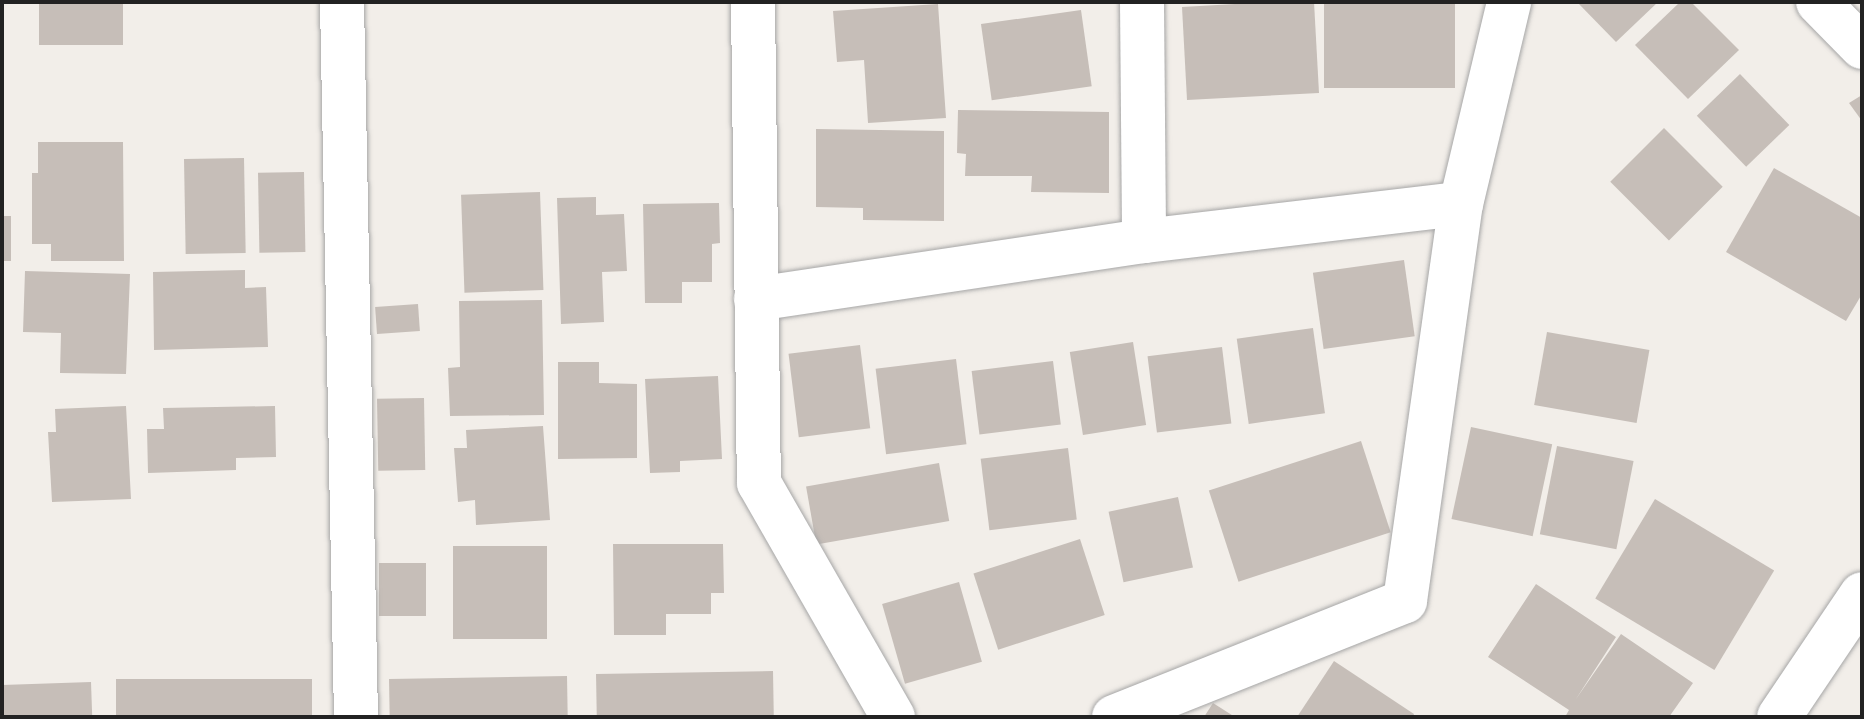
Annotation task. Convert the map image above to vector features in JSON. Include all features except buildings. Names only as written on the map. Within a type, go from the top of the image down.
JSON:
[{"type":"street","points":[[342,2],[356,717]]},
{"type":"street","points":[[753,2],[759,483],[893,717]]},
{"type":"street","points":[[1142,2],[1144,241]]},
{"type":"street","points":[[1114,717],[1405,601],[1461,204],[1509,2]]},
{"type":"street","points":[[1818,2],[1862,47]]},
{"type":"street","points":[[756,299],[1144,241],[1461,204]]},
{"type":"street","points":[[1779,717],[1862,594]]}]
